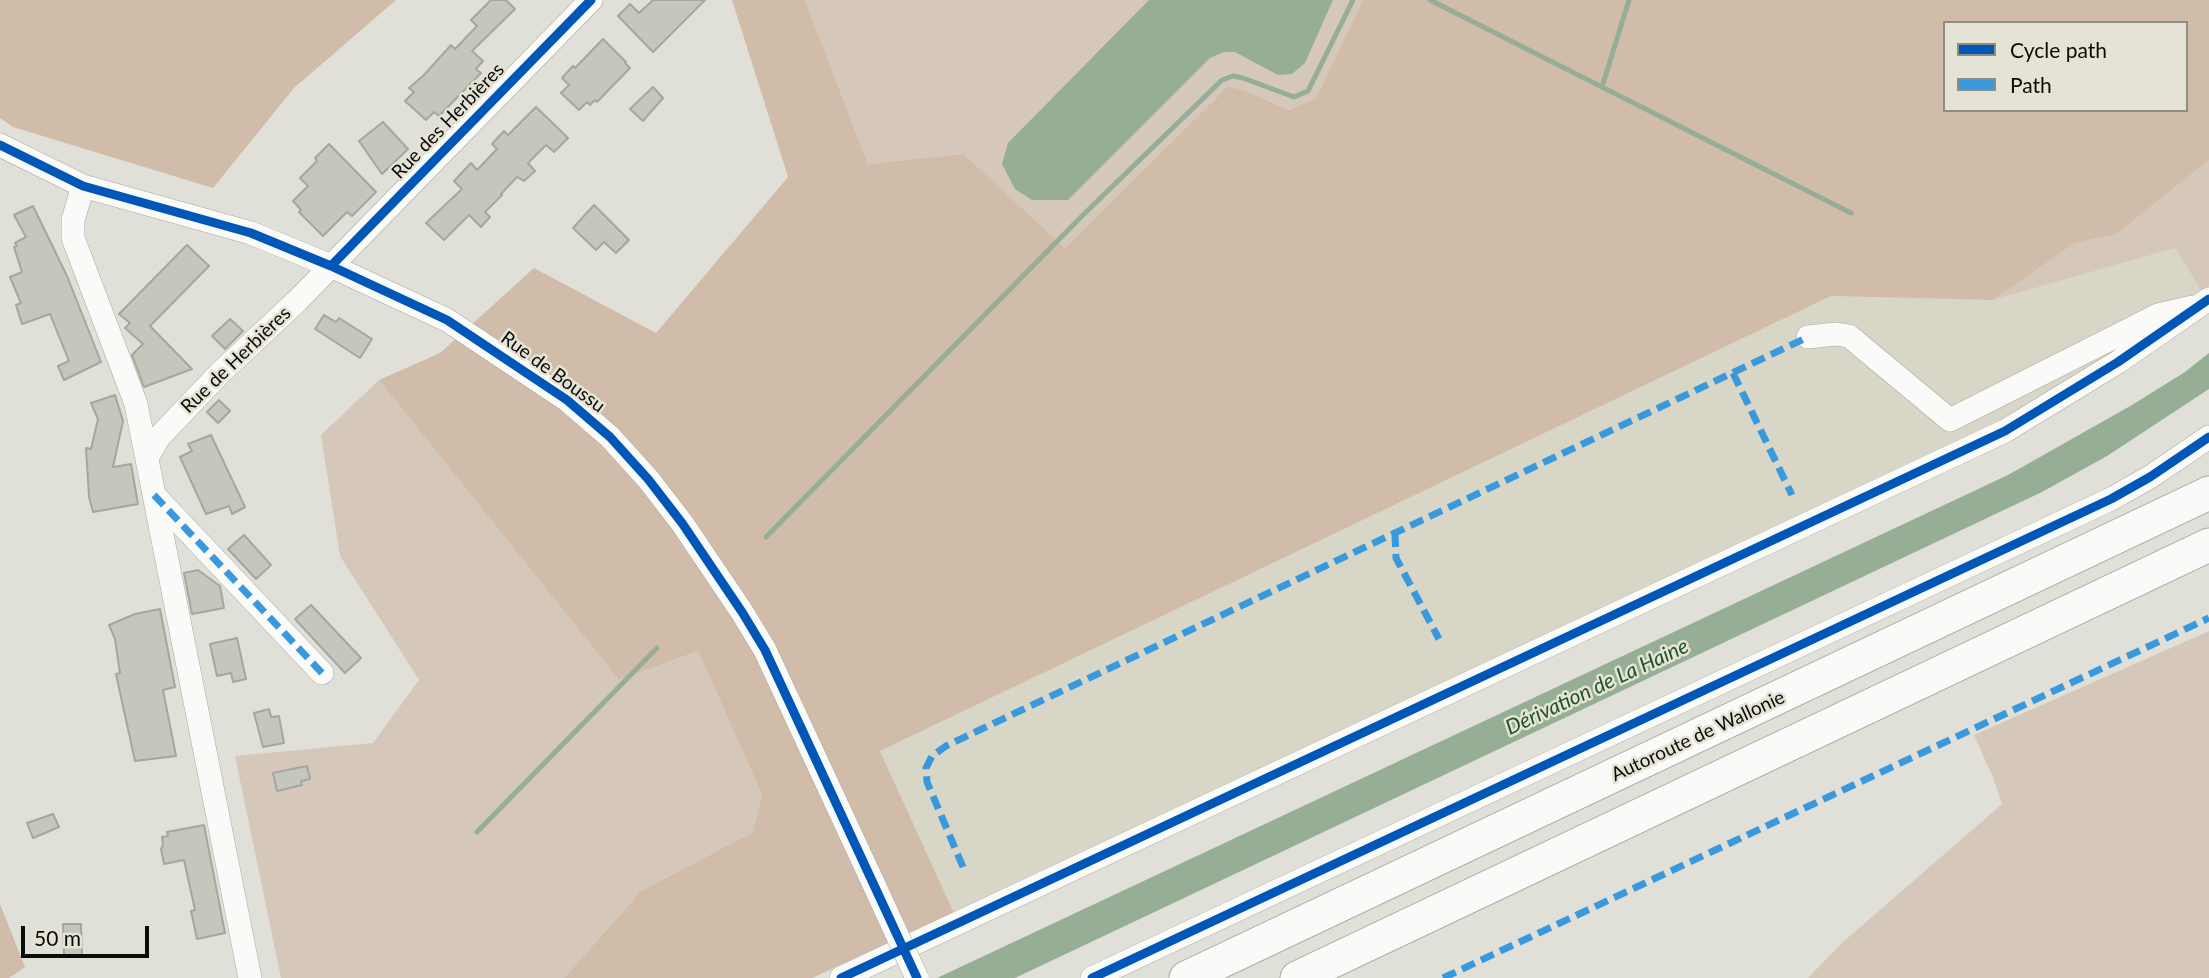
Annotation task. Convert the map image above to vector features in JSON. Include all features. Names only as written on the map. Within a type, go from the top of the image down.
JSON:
[{"type":"highway","name":"Autoroute de Wallonie","points":[[1186,978],[2209,493]]},
{"type":"highway","points":[[1297,978],[2209,545]]},
{"type":"street","name":"Rue des Herbières","points":[[331,265],[591,0]]},
{"type":"street","name":"Rue de Boussu","points":[[0,145],[83,186],[251,233],[331,265],[447,320],[567,400],[610,437],[648,479],[682,523],[765,650],[917,978]]},
{"type":"street","points":[[83,186],[73,220],[73,239],[136,404],[250,978]]},
{"type":"street","name":"Rue de Herbières","points":[[146,458],[159,437],[220,373],[331,265]]},
{"type":"street","points":[[1808,337],[1836,334],[1849,336],[1950,420],[2158,314],[2204,302]]},
{"type":"street","points":[[841,978],[2005,432],[2077,389],[2204,302]]},
{"type":"street","points":[[1093,978],[2111,499],[2150,477],[2209,437]]},
{"type":"street","points":[[154,495],[322,673]]},
{"type":"shaded area","points":[[0,0],[396,0],[294,88],[213,188],[13,127],[0,118]]},
{"type":"shaded area","points":[[732,0],[805,0],[868,164],[964,154],[1065,248],[1228,86],[1289,110],[1316,98],[1363,0],[2209,0],[2209,160],[2117,234],[2075,243],[1993,300],[1831,296],[880,751],[954,913],[812,978],[564,978],[641,891],[753,832],[762,795],[698,651],[619,680],[379,380],[440,353],[534,268],[656,333],[788,177]]},
{"type":"shaded area","points":[[805,0],[1363,0],[1316,98],[1289,110],[1228,86],[1065,248],[964,154],[868,164]]},
{"type":"shaded area","points":[[2209,160],[2209,286],[2202,292],[2175,248],[1993,300],[2075,243],[2117,234]]},
{"type":"shaded area","points":[[2175,248],[2202,292],[2115,356],[2038,399],[2003,418],[954,913],[880,751],[1831,296],[1993,300]]},
{"type":"shaded area","points":[[379,380],[619,680],[698,651],[762,795],[753,832],[641,891],[564,978],[281,978],[235,756],[373,743],[419,680],[340,556],[321,435]]},
{"type":"shaded area","points":[[2209,631],[2209,978],[1808,978],[1843,942],[2002,804],[1974,735]]},
{"type":"shaded area","points":[[0,904],[25,967],[9,978],[0,978]]},
{"type":"water","points":[[1149,0],[1333,0],[1305,63],[1292,74],[1278,75],[1235,52],[1224,52],[1210,58],[1068,200],[1032,200],[1015,189],[1002,164],[1008,143]]},
{"type":"water","name":"Dérivation de La Haine","points":[[2209,353],[2209,389],[2107,456],[2042,492],[1015,978],[937,978],[2008,475],[2132,405],[2185,372]]},
{"type":"building","points":[[491,0],[506,0],[515,9],[472,51],[483,61],[476,69],[481,73],[439,116],[434,112],[426,120],[405,101],[414,92],[409,88],[451,45],[455,49],[477,26],[471,20]]},
{"type":"building","points":[[653,0],[705,0],[653,52],[618,16],[630,4],[639,13]]},
{"type":"building","points":[[603,39],[630,68],[597,102],[595,100],[590,105],[587,102],[579,110],[561,93],[569,85],[562,78]]},
{"type":"building","points":[[653,87],[663,98],[643,121],[630,109]]},
{"type":"building","points":[[536,107],[568,138],[554,152],[546,145],[528,163],[535,171],[524,181],[517,177],[485,212],[490,217],[481,227],[469,215],[444,240],[426,223],[462,189],[454,181],[471,163],[477,170],[497,149],[492,144],[504,131],[508,135]]},
{"type":"building","points":[[383,122],[408,149],[382,174],[359,141]]},
{"type":"building","points":[[329,144],[376,192],[352,216],[347,212],[323,236],[299,212],[301,210],[293,201],[308,186],[300,178]]},
{"type":"building","points":[[594,205],[629,240],[616,253],[604,242],[596,250],[573,228]]},
{"type":"building","points":[[33,206],[67,276],[101,362],[64,380],[58,366],[69,361],[50,314],[22,324],[16,305],[21,303],[10,277],[22,272],[14,247],[17,246],[15,243],[26,237],[14,215]]},
{"type":"building","points":[[187,245],[209,266],[150,326],[192,369],[144,387],[132,355],[143,344],[125,328],[130,323],[119,314]]},
{"type":"building","points":[[324,315],[336,322],[339,318],[372,339],[360,358],[315,329]]},
{"type":"building","points":[[230,319],[243,331],[225,349],[212,336]]},
{"type":"building","points":[[115,395],[123,421],[113,467],[131,464],[138,504],[93,512],[89,497],[86,448],[91,449],[98,419],[91,403]]},
{"type":"building","points":[[219,400],[230,411],[218,423],[207,412]]},
{"type":"building","points":[[211,435],[245,507],[232,514],[229,506],[206,514],[180,457],[192,451],[188,444]]},
{"type":"building","points":[[244,535],[271,565],[256,579],[228,549]]},
{"type":"building","points":[[198,570],[220,586],[224,608],[192,614],[184,573]]},
{"type":"building","points":[[311,605],[361,658],[345,673],[295,619]]},
{"type":"building","points":[[160,609],[175,687],[163,690],[176,756],[135,761],[116,674],[120,673],[115,639],[109,625],[135,614]]},
{"type":"building","points":[[237,638],[246,679],[233,682],[231,673],[217,676],[210,644]]},
{"type":"building","points":[[269,709],[271,717],[279,716],[284,743],[263,747],[254,713]]},
{"type":"building","points":[[307,766],[310,779],[301,781],[302,785],[277,791],[273,773]]},
{"type":"building","points":[[53,814],[59,827],[33,838],[27,823]]},
{"type":"building","points":[[204,825],[225,933],[197,939],[191,911],[195,910],[184,860],[164,864],[161,849],[162,837],[168,836],[167,832]]},
{"type":"building","points":[[63,924],[81,924],[82,955],[64,956]]},
{"type":"waterway","points":[[766,537],[1083,215],[1222,80],[1233,76],[1243,78],[1294,97],[1308,91],[1353,0]]},
{"type":"waterway","points":[[1430,0],[1851,213]]},
{"type":"waterway","points":[[1602,87],[1629,0]]},
{"type":"waterway","points":[[477,832],[657,648]]},
{"type":"marked path","points":[[963,867],[927,782],[926,768],[932,756],[946,746],[1808,337]]},
{"type":"marked path","points":[[1733,373],[1792,495]]},
{"type":"marked path","points":[[154,495],[322,673]]},
{"type":"marked path","points":[[1395,533],[1396,558],[1439,639]]},
{"type":"marked path","points":[[1443,978],[2209,618]]},
{"type":"cycle path","points":[[331,266],[591,0]]},
{"type":"cycle path","points":[[0,145],[83,186],[251,233],[331,266],[447,320],[567,400],[610,437],[648,479],[682,523],[765,650],[917,978]]},
{"type":"cycle path","points":[[841,978],[2005,431],[2118,362],[2209,299]]},
{"type":"cycle path","points":[[1092,978],[2111,499],[2150,477],[2209,437]]}]
